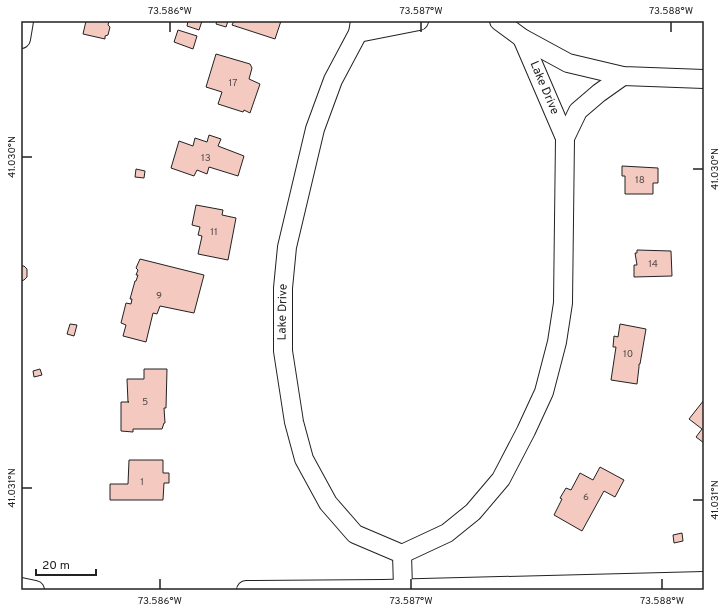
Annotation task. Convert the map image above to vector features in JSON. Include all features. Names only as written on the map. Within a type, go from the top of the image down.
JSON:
[{"type":"street","points":[[21,39],[24,21]]},
{"type":"street","name":"Lake Drive","points":[[419,21],[359,27],[333,80],[315,129],[287,247],[282,288],[283,350],[294,422],[304,460],[328,503],[355,534],[402,554],[447,533],[473,512],[501,479],[544,392],[557,342],[563,303],[565,138],[522,38]]},
{"type":"street","points":[[499,21],[522,38],[568,63],[623,76],[704,79]]},
{"type":"street","name":"Lake Drive","points":[[565,138],[578,111],[599,93],[623,76]]},
{"type":"street","points":[[402,554],[403,588]]},
{"type":"street","points":[[246,590],[704,581]]},
{"type":"street","points":[[21,586],[35,590]]},
{"type":"building","points":[[86,21],[109,21],[108,25],[110,27],[108,35],[105,36],[105,39],[83,34]]},
{"type":"building","points":[[188,21],[202,21],[199,30],[187,26]]},
{"type":"building","points":[[217,21],[228,21],[226,27],[216,24]]},
{"type":"building","points":[[234,21],[281,21],[275,39],[232,25]]},
{"type":"building","points":[[178,30],[197,36],[193,49],[174,42]]},
{"type":"building","points":[[216,54],[250,64],[252,68],[249,79],[260,84],[250,113],[244,110],[243,112],[218,104],[222,92],[206,87]]},
{"type":"building","points":[[209,135],[221,139],[218,146],[244,156],[238,176],[209,167],[207,174],[197,170],[194,176],[171,168],[179,141],[193,146],[195,138],[207,142]]},
{"type":"building","points":[[622,166],[658,168],[658,183],[653,183],[653,194],[625,194],[625,176],[622,176]]},
{"type":"building","points":[[136,169],[145,171],[144,178],[135,177]]},
{"type":"building","points":[[196,205],[223,210],[222,215],[236,218],[228,260],[198,254],[202,236],[198,235],[200,227],[192,225]]},
{"type":"building","points":[[637,250],[671,251],[672,276],[634,277],[634,265],[637,265],[635,253],[637,253]]},
{"type":"building","points":[[140,259],[204,275],[194,313],[160,306],[157,314],[153,313],[146,342],[123,336],[126,325],[121,323],[126,303],[131,304],[132,299],[130,299],[138,275],[136,275],[138,270],[136,268]]},
{"type":"building","points":[[21,266],[24,266],[27,269],[27,277],[21,281]]},
{"type":"building","points":[[70,324],[77,325],[74,336],[67,334]]},
{"type":"building","points":[[620,324],[646,329],[639,364],[637,384],[611,380],[616,347],[613,347],[614,336],[618,337]]},
{"type":"building","points":[[40,369],[42,375],[34,377],[33,371]]},
{"type":"building","points":[[144,369],[167,369],[166,408],[164,408],[165,423],[162,429],[133,429],[133,432],[121,431],[121,402],[128,402],[127,379],[144,379]]},
{"type":"building","points":[[704,400],[704,443],[696,437],[702,429],[689,419]]},
{"type":"building","points":[[129,460],[163,460],[163,473],[169,473],[169,483],[164,483],[163,500],[110,500],[110,484],[128,484]]},
{"type":"building","points":[[600,467],[624,480],[615,497],[604,491],[582,531],[554,515],[562,499],[560,498],[566,488],[571,490],[580,473],[593,480]]},
{"type":"building","points":[[682,533],[683,541],[674,543],[673,535]]}]
